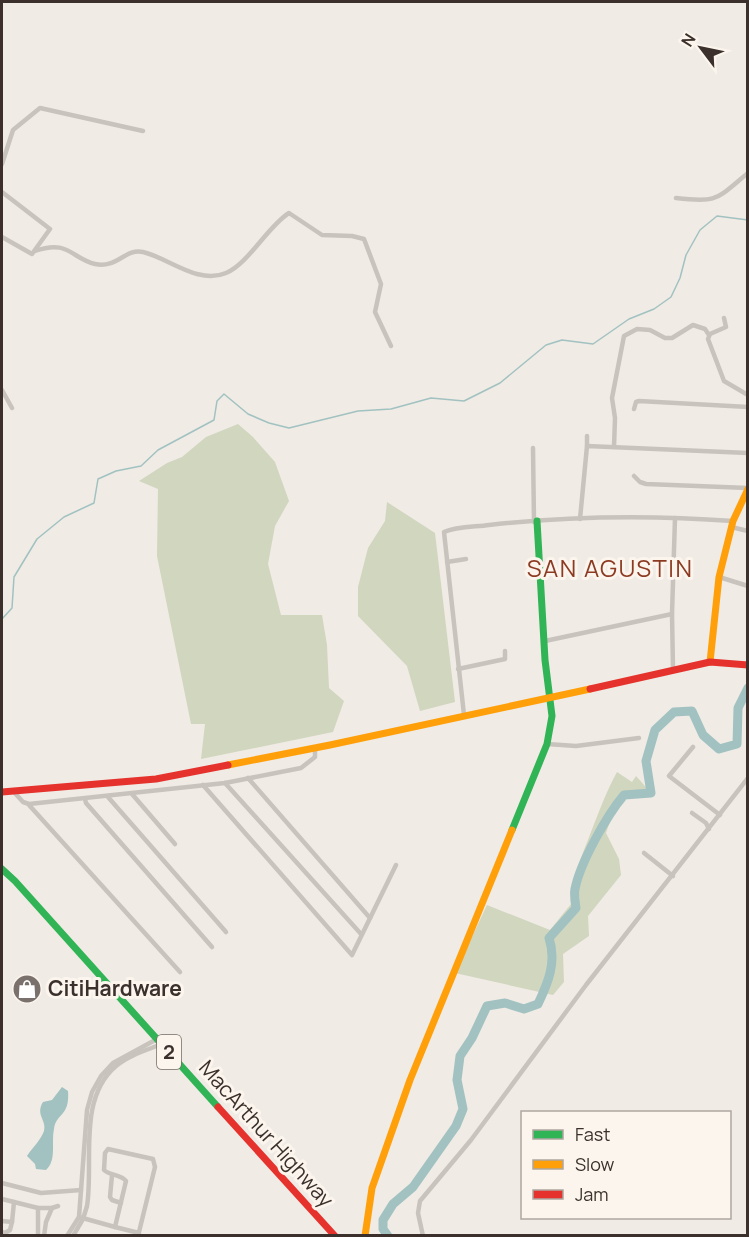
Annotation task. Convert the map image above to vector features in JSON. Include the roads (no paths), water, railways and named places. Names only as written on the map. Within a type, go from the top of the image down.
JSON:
[{"type":"main road","points":[[710,662],[719,577],[732,524],[747,488]]},
{"type":"main road","points":[[365,1236],[372,1188],[414,1069],[547,744],[552,716],[536,521]]},
{"type":"main road","points":[[2,792],[156,778],[315,748],[551,698],[673,669],[710,662],[746,665]]},
{"type":"main road","name":"MacArthur Highway","points":[[2,869],[335,1236]]},
{"type":"street","points":[[2,164],[13,130],[40,108],[143,131]]},
{"type":"street","points":[[676,198],[711,201],[718,198],[747,173]]},
{"type":"street","points":[[2,192],[50,229],[35,251]]},
{"type":"street","points":[[2,237],[31,254],[45,247],[64,248],[90,262],[103,265],[118,262],[137,251],[160,258],[190,272],[214,276],[234,269],[289,213],[322,235],[352,236],[364,239],[381,284],[375,312],[391,346]]},
{"type":"street","points":[[709,335],[726,327],[724,318]]},
{"type":"street","points":[[614,447],[615,418],[612,398],[624,336],[637,329],[656,331],[665,338],[672,338],[693,325],[705,329],[723,379],[747,395]]},
{"type":"street","points":[[2,390],[12,408]]},
{"type":"street","points":[[634,408],[636,402],[639,401],[747,407]]},
{"type":"street","points":[[580,519],[587,436]]},
{"type":"street","points":[[587,446],[747,453]]},
{"type":"street","points":[[533,448],[536,521]]},
{"type":"street","points":[[634,476],[645,484],[747,488]]},
{"type":"street","points":[[673,669],[675,518]]},
{"type":"street","points":[[464,715],[444,536],[447,530],[536,521],[675,518],[732,524],[747,531]]},
{"type":"street","points":[[447,562],[466,559]]},
{"type":"street","points":[[719,577],[747,586]]},
{"type":"street","points":[[545,641],[672,614]]},
{"type":"street","points":[[458,669],[505,659],[505,651]]},
{"type":"street","points":[[547,744],[576,746],[639,738]]},
{"type":"street","points":[[693,747],[669,776],[720,815]]},
{"type":"street","points":[[13,791],[23,802],[29,804],[85,800],[225,783],[302,768],[315,757],[315,748]]},
{"type":"street","points":[[248,778],[369,918]]},
{"type":"street","points":[[423,1236],[418,1213],[420,1201],[471,1140],[586,985],[747,778]]},
{"type":"street","points":[[225,783],[361,934]]},
{"type":"street","points":[[203,785],[352,955],[396,865]]},
{"type":"street","points":[[132,794],[175,844]]},
{"type":"street","points":[[108,797],[226,932]]},
{"type":"street","points":[[85,800],[212,947]]},
{"type":"street","points":[[29,804],[180,972]]},
{"type":"street","points":[[692,813],[703,820],[708,829]]},
{"type":"street","points":[[644,853],[673,876]]},
{"type":"street","points":[[73,1236],[87,1202],[84,1190],[90,1111],[98,1092],[117,1065],[127,1057],[159,1041]]},
{"type":"street","points":[[81,1218],[138,1234],[155,1167],[153,1159],[109,1149],[105,1153],[103,1168],[105,1171],[122,1177],[126,1181],[115,1227]]},
{"type":"street","points":[[112,1175],[110,1197],[121,1203]]},
{"type":"street","points":[[2,1183],[41,1193],[84,1190]]},
{"type":"street","points":[[2,1199],[38,1208],[55,1207],[45,1221],[44,1236]]},
{"type":"street","points":[[2,1232],[6,1233],[10,1230],[14,1202]]},
{"type":"street","points":[[38,1208],[38,1236]]},
{"type":"street","points":[[67,1236],[81,1218]]},
{"type":"street","points":[[2,1221],[12,1222]]},
{"type":"water","points":[[62,1087],[68,1091],[67,1106],[55,1124],[51,1161],[46,1170],[36,1169],[35,1164],[27,1156],[44,1131],[40,1110],[43,1102],[52,1100]]},
{"type":"waterway","points":[[2,619],[12,608],[14,577],[37,539],[64,517],[94,503],[98,479],[116,471],[141,466],[158,450],[214,420],[217,401],[224,394],[248,414],[289,428],[358,411],[391,409],[431,398],[464,401],[500,383],[546,345],[562,340],[593,344],[629,319],[654,309],[671,297],[680,278],[686,255],[700,230],[717,216],[748,220]]},
{"type":"waterway","points":[[388,1236],[383,1229],[383,1220],[393,1204],[413,1187],[456,1126],[463,1109],[457,1080],[460,1056],[472,1038],[487,1006],[505,1003],[524,1009],[538,1004],[552,964],[549,938],[576,908],[575,891],[578,878],[595,840],[624,795],[651,793],[646,761],[655,730],[674,712],[692,711],[703,735],[719,749],[737,744],[738,708],[748,688]]},
{"type":"place","name":"CitiHardware","points":[[27,989]]},
{"type":"district","name":"SAN AGUSTIN","points":[[610,569]]}]
